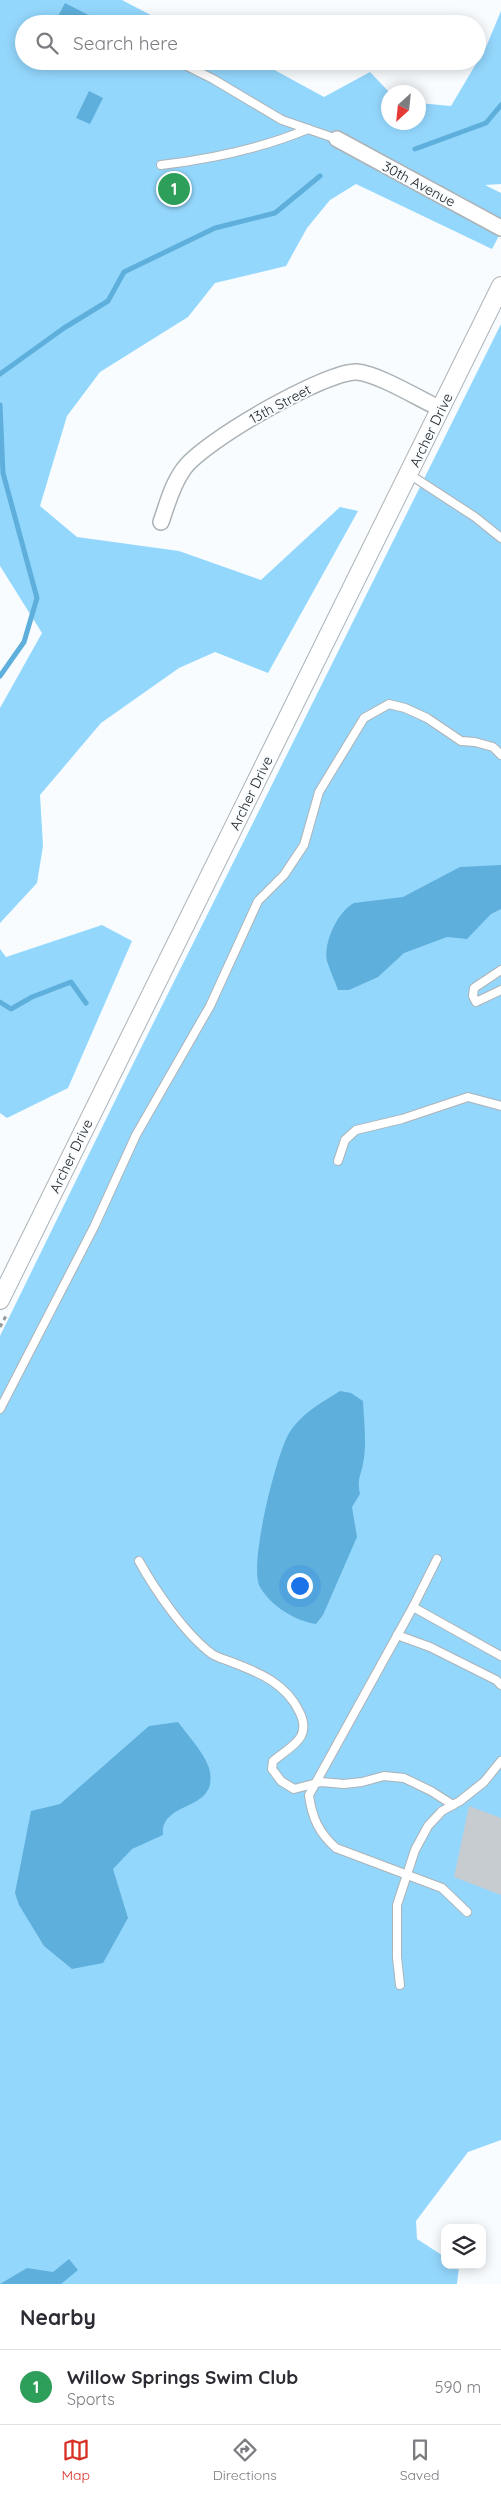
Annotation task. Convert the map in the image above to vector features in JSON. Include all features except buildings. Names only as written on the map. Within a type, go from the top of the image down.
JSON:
[{"type":"street","name":"30th Avenue","points":[[337,139],[501,228]]},
{"type":"street","name":"Archer Drive","points":[[0,1300],[501,286]]},
{"type":"street","name":"13th Street","points":[[161,522],[175,484],[183,469],[201,451],[257,414],[336,376],[360,372],[441,409]]},
{"type":"lane","points":[[195,70],[282,120],[337,139]]},
{"type":"lane","points":[[160,165],[212,159],[275,143],[308,129]]},
{"type":"lane","points":[[409,474],[475,517],[501,538]]},
{"type":"lane","points":[[0,1409],[94,1227],[136,1134],[210,1006],[258,901],[284,875],[304,845],[319,792],[364,718],[389,704],[405,708],[427,718],[461,741],[475,742],[493,747],[501,755]]},
{"type":"lane","points":[[501,970],[474,988],[473,996],[476,1002],[501,990]]},
{"type":"lane","points":[[338,1160],[345,1140],[356,1130],[402,1119],[468,1097],[501,1106]]},
{"type":"lane","points":[[437,1559],[413,1607],[315,1784],[310,1795],[311,1812],[324,1837],[336,1848],[442,1888],[467,1912]]},
{"type":"lane","points":[[139,1561],[153,1585],[180,1620],[213,1654],[276,1682],[296,1704],[303,1719],[304,1730],[298,1742],[272,1761],[272,1769],[281,1781],[294,1789],[321,1782],[344,1784],[362,1782],[384,1776],[404,1778],[431,1790],[454,1805]]},
{"type":"lane","points":[[413,1607],[501,1656]]},
{"type":"lane","points":[[397,1635],[430,1647],[496,1680],[501,1685]]},
{"type":"lane","points":[[400,1985],[396,1925],[398,1905],[406,1875],[428,1826],[442,1811],[454,1805],[484,1782],[501,1761]]},
{"type":"shaded area","points":[[0,0],[122,0],[151,15],[15,15],[15,70],[274,70],[324,97],[370,72],[382,85],[381,130],[426,130],[426,104],[451,106],[472,70],[486,70],[486,47],[501,11],[501,184],[485,185],[501,193],[501,232],[492,249],[356,184],[330,200],[307,228],[286,266],[215,283],[188,317],[100,372],[67,416],[40,506],[77,537],[179,551],[261,580],[340,507],[358,511],[268,673],[215,652],[179,668],[101,723],[40,795],[43,846],[37,883],[0,923],[0,708],[42,633],[0,566]]},
{"type":"shaded area","points":[[65,3],[88,15],[59,15]]},
{"type":"shaded area","points":[[89,91],[103,98],[90,124],[76,118]]},
{"type":"shaded area","points":[[501,324],[501,2140],[468,2152],[416,2221],[417,2239],[441,2254],[441,2269],[459,2269],[457,2284],[0,2284],[0,1336]]},
{"type":"shaded area","points":[[501,865],[501,909],[491,914],[467,939],[447,937],[404,953],[378,977],[349,990],[338,990],[327,961],[327,945],[337,920],[348,907],[354,903],[403,897],[460,867]]},
{"type":"shaded area","points":[[102,925],[132,941],[68,1088],[7,1118],[0,1113],[0,949],[6,957]]},
{"type":"shaded area","points":[[340,1391],[351,1393],[363,1401],[365,1449],[359,1482],[360,1494],[352,1507],[357,1537],[323,1615],[316,1624],[300,1620],[284,1612],[270,1600],[260,1587],[257,1575],[260,1535],[277,1465],[288,1435],[305,1415]]},
{"type":"shaded area","points":[[178,1722],[207,1762],[210,1782],[206,1792],[199,1799],[171,1816],[165,1824],[163,1835],[132,1849],[113,1869],[128,1918],[103,1963],[72,1969],[44,1946],[19,1905],[15,1893],[31,1811],[60,1804],[149,1726]]},
{"type":"shaded area","points":[[69,2259],[78,2270],[61,2284],[0,2284],[27,2268],[53,2272]]},
{"type":"waterway","points":[[415,149],[486,123],[501,105]]},
{"type":"waterway","points":[[0,374],[64,328],[108,301],[124,272],[215,228],[275,213],[320,176]]},
{"type":"waterway","points":[[0,405],[3,473],[37,598],[24,642],[0,676]]},
{"type":"waterway","points":[[0,1002],[11,1009],[32,997],[71,982],[86,1003]]},
{"type":"place","name":"Willow Springs Swim Club","points":[[174,189]]}]
